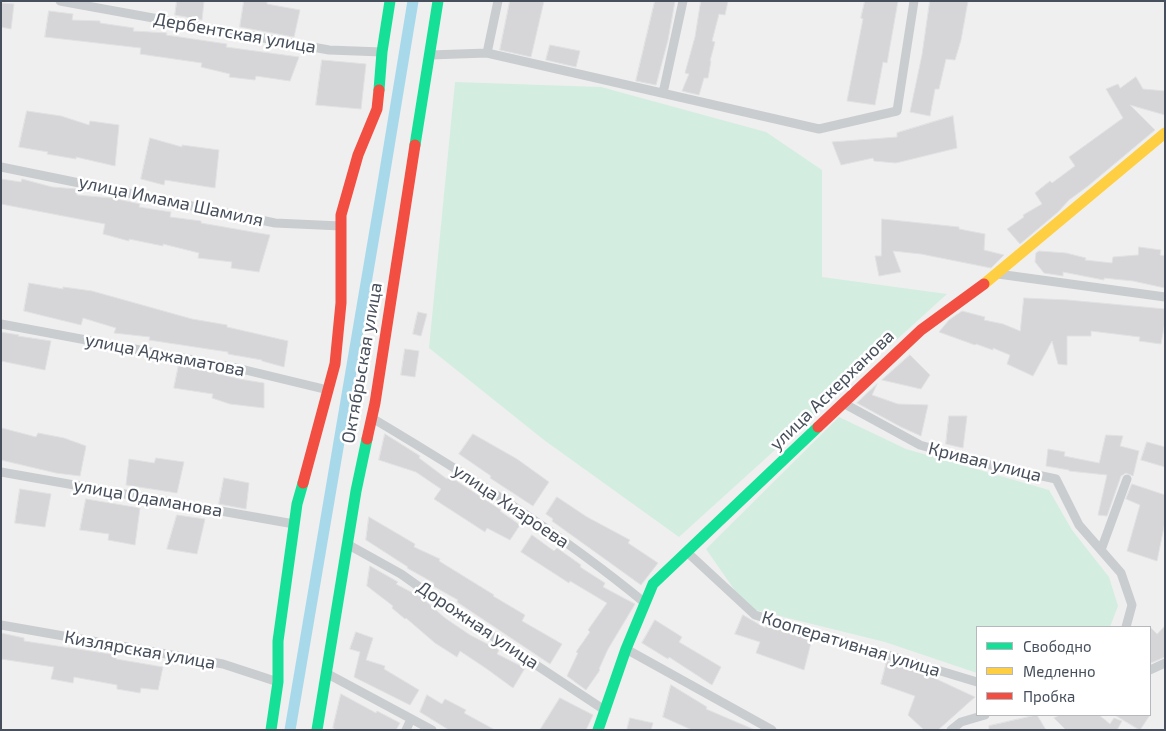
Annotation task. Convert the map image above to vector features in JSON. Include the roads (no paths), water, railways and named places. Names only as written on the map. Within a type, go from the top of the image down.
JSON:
[{"type":"street","name":"Дербентская улица","points":[[60,1],[329,50],[382,52]]},
{"type":"street","points":[[271,730],[278,682],[278,641],[297,504],[336,364],[341,303],[341,214],[358,154],[376,109],[390,1]]},
{"type":"street","name":"Октябрьская улица","points":[[317,730],[356,491],[372,418],[438,1]]},
{"type":"street","points":[[487,53],[498,1]]},
{"type":"street","points":[[663,93],[683,1]]},
{"type":"street","points":[[430,55],[487,53],[818,129],[897,112],[914,1]]},
{"type":"street","name":"улица Аскерханова","points":[[598,730],[626,649],[653,584],[688,553],[921,330],[998,274],[1165,133]]},
{"type":"street","name":"улица Имама Шамиля","points":[[1,166],[275,223],[341,226]]},
{"type":"street","points":[[998,274],[1165,297]]},
{"type":"street","name":"улица Аджаматова","points":[[1,324],[241,369],[328,390]]},
{"type":"street","name":"Кривая улица","points":[[843,403],[920,445],[986,464],[1056,479],[1079,525],[1121,573],[1132,605],[1126,626]]},
{"type":"street","name":"улица Хизроева","points":[[372,418],[450,465],[602,567],[645,603]]},
{"type":"street","name":"улица Одаманова","points":[[1,472],[294,524]]},
{"type":"street","points":[[1101,550],[1127,479]]},
{"type":"street","name":"Дорожная улица","points":[[347,544],[401,574],[606,711]]},
{"type":"street","name":"Кооперативная улица","points":[[688,553],[755,615],[976,682]]},
{"type":"street","name":"Кизлярская улица","points":[[1,625],[223,664],[278,682]]},
{"type":"street","points":[[626,649],[772,730]]},
{"type":"street","points":[[1151,670],[1165,663]]},
{"type":"street","points":[[326,673],[432,730]]},
{"type":"street","points":[[950,730],[961,722],[981,716]]},
{"type":"street","points":[[406,730],[412,719]]},
{"type":"waterway","points":[[290,730],[413,1]]}]
